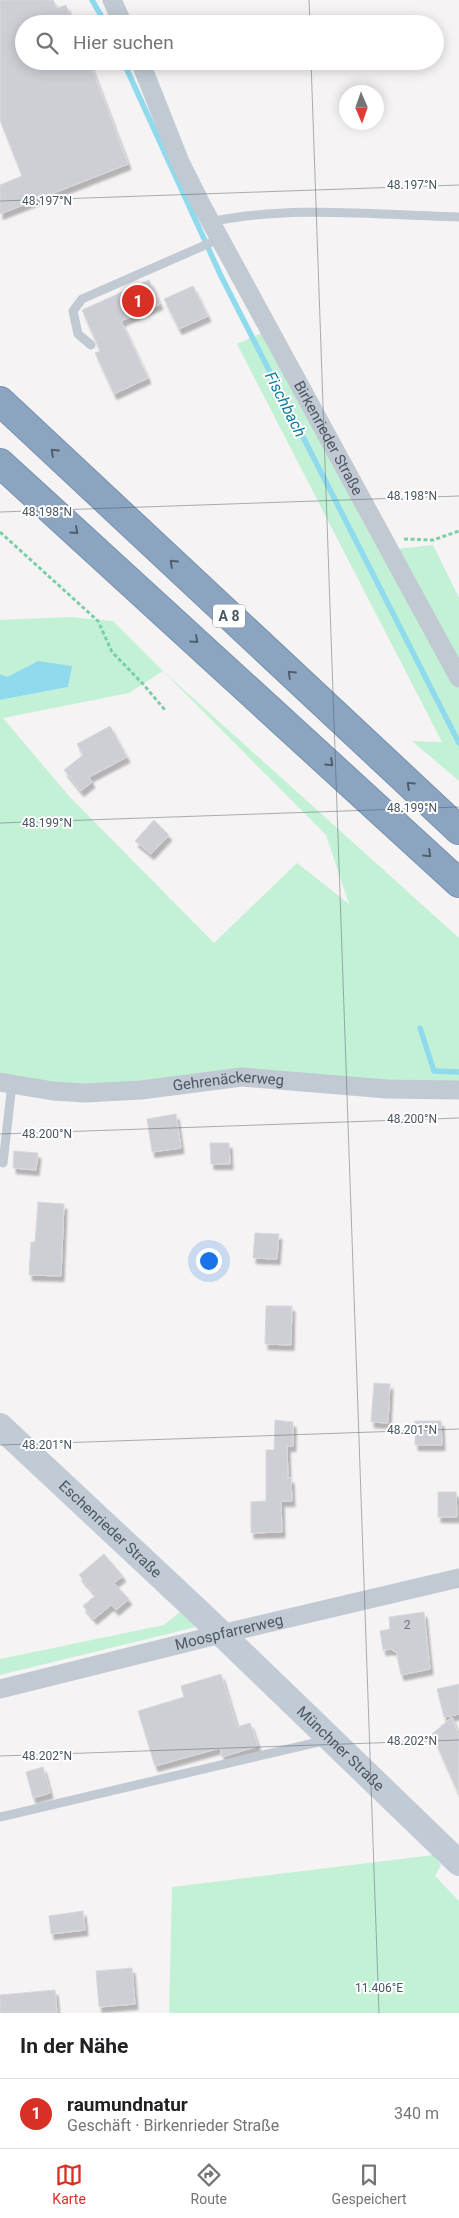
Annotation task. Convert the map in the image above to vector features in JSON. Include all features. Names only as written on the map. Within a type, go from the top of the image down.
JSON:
[{"type":"highway","name":"A 8","points":[[0,401],[459,830]]},
{"type":"highway","name":"A 8","points":[[0,463],[459,882]]},
{"type":"street","points":[[112,0],[119,15]]},
{"type":"street","name":"Birkenrieder Straße","points":[[144,70],[180,162],[216,234],[459,678]]},
{"type":"street","name":"Gehrenäckerweg","points":[[6,1083],[53,1092],[85,1092],[141,1090],[242,1077],[387,1090],[459,1090]]},
{"type":"street","name":"Eschenrieder Straße","points":[[0,1426],[221,1634]]},
{"type":"street","name":"Moospfarrerweg","points":[[0,1689],[221,1634],[459,1578]]},
{"type":"street","name":"Münchner Straße","points":[[221,1634],[329,1740],[459,1863]]},
{"type":"lane","points":[[90,345],[78,334],[73,311],[82,299],[195,250],[240,216],[359,213],[459,217]]},
{"type":"lane","points":[[3,1163],[6,1083]]},
{"type":"lane","points":[[0,1817],[329,1740]]},
{"type":"path","points":[[386,542],[398,539],[433,540],[459,531]]},
{"type":"path","points":[[0,532],[98,622],[112,652],[165,710]]},
{"type":"green space","points":[[262,333],[379,551],[433,545],[459,598],[459,781],[412,741],[442,742],[237,344]]},
{"type":"green space","points":[[69,617],[113,621],[163,671],[459,938],[459,1083],[85,1088],[0,1076],[0,700],[68,687],[38,661],[7,677],[0,674],[0,620]],"holes":[[[163,671],[326,835],[349,904],[297,863],[214,943],[69,796],[3,718],[129,693]]]},
{"type":"green space","points":[[181,1611],[196,1627],[0,1675],[0,1659],[164,1625]]},
{"type":"green space","points":[[433,1855],[441,1865],[435,1876],[459,1901],[459,2013],[169,2013],[172,1887]]},
{"type":"water","points":[[38,661],[72,666],[68,687],[0,700],[0,674],[7,677]]},
{"type":"building","points":[[0,0],[53,0],[57,8],[66,5],[70,15],[15,15],[15,70],[92,70],[128,164],[0,214],[0,185],[22,176],[0,120]]},
{"type":"building","points":[[149,280],[160,304],[121,321],[148,378],[114,394],[95,353],[100,351],[82,310]]},
{"type":"building","points":[[193,286],[208,316],[179,329],[164,299]]},
{"type":"building","points":[[110,726],[127,757],[89,777],[92,782],[81,791],[64,770],[83,755],[77,744]]},
{"type":"building","points":[[154,820],[169,835],[151,854],[135,841]]},
{"type":"building","points":[[176,1114],[181,1148],[152,1152],[147,1119]]},
{"type":"building","points":[[210,1143],[229,1143],[230,1164],[211,1164]]},
{"type":"building","points":[[14,1151],[38,1153],[36,1170],[13,1168]]},
{"type":"building","points":[[38,1202],[64,1204],[61,1276],[29,1275],[31,1242],[35,1242]]},
{"type":"building","points":[[255,1233],[279,1234],[277,1259],[253,1258]]},
{"type":"building","points":[[266,1306],[292,1306],[291,1345],[265,1344]]},
{"type":"building","points":[[374,1383],[390,1384],[388,1423],[371,1422]]},
{"type":"building","points":[[275,1420],[293,1422],[293,1446],[287,1446],[288,1478],[291,1478],[292,1501],[281,1501],[282,1532],[251,1533],[251,1502],[266,1501],[266,1450],[274,1450]]},
{"type":"building","points":[[415,1421],[441,1421],[442,1445],[415,1445]]},
{"type":"building","points":[[438,1492],[456,1492],[457,1517],[438,1517]]},
{"type":"building","points":[[104,1554],[123,1576],[114,1583],[129,1599],[116,1610],[111,1605],[94,1619],[83,1606],[96,1595],[79,1575]]},
{"type":"building","points":[[424,1612],[430,1669],[401,1675],[396,1651],[393,1651],[393,1649],[383,1650],[380,1631],[390,1629],[389,1617]]},
{"type":"building","points":[[221,1674],[237,1727],[250,1723],[258,1746],[222,1757],[220,1748],[155,1766],[138,1711],[184,1697],[181,1686]]},
{"type":"building","points":[[459,1684],[459,1714],[444,1717],[437,1689]]},
{"type":"building","points":[[452,1717],[459,1737],[458,1793],[432,1734]]},
{"type":"building","points":[[43,1767],[50,1793],[33,1798],[26,1772]]},
{"type":"building","points":[[83,1911],[85,1930],[51,1934],[49,1916]]},
{"type":"building","points":[[132,1968],[135,2004],[99,2007],[96,1971]]},
{"type":"building","points":[[55,1990],[57,2013],[0,2013],[0,1995]]},
{"type":"waterway","name":"Fischbach","points":[[92,0],[101,15]]},
{"type":"waterway","name":"Fischbach","points":[[127,70],[221,276],[459,743]]},
{"type":"waterway","points":[[420,1028],[434,1071],[459,1072]]},
{"type":"place","name":"raumundnatur","points":[[138,301]]}]
